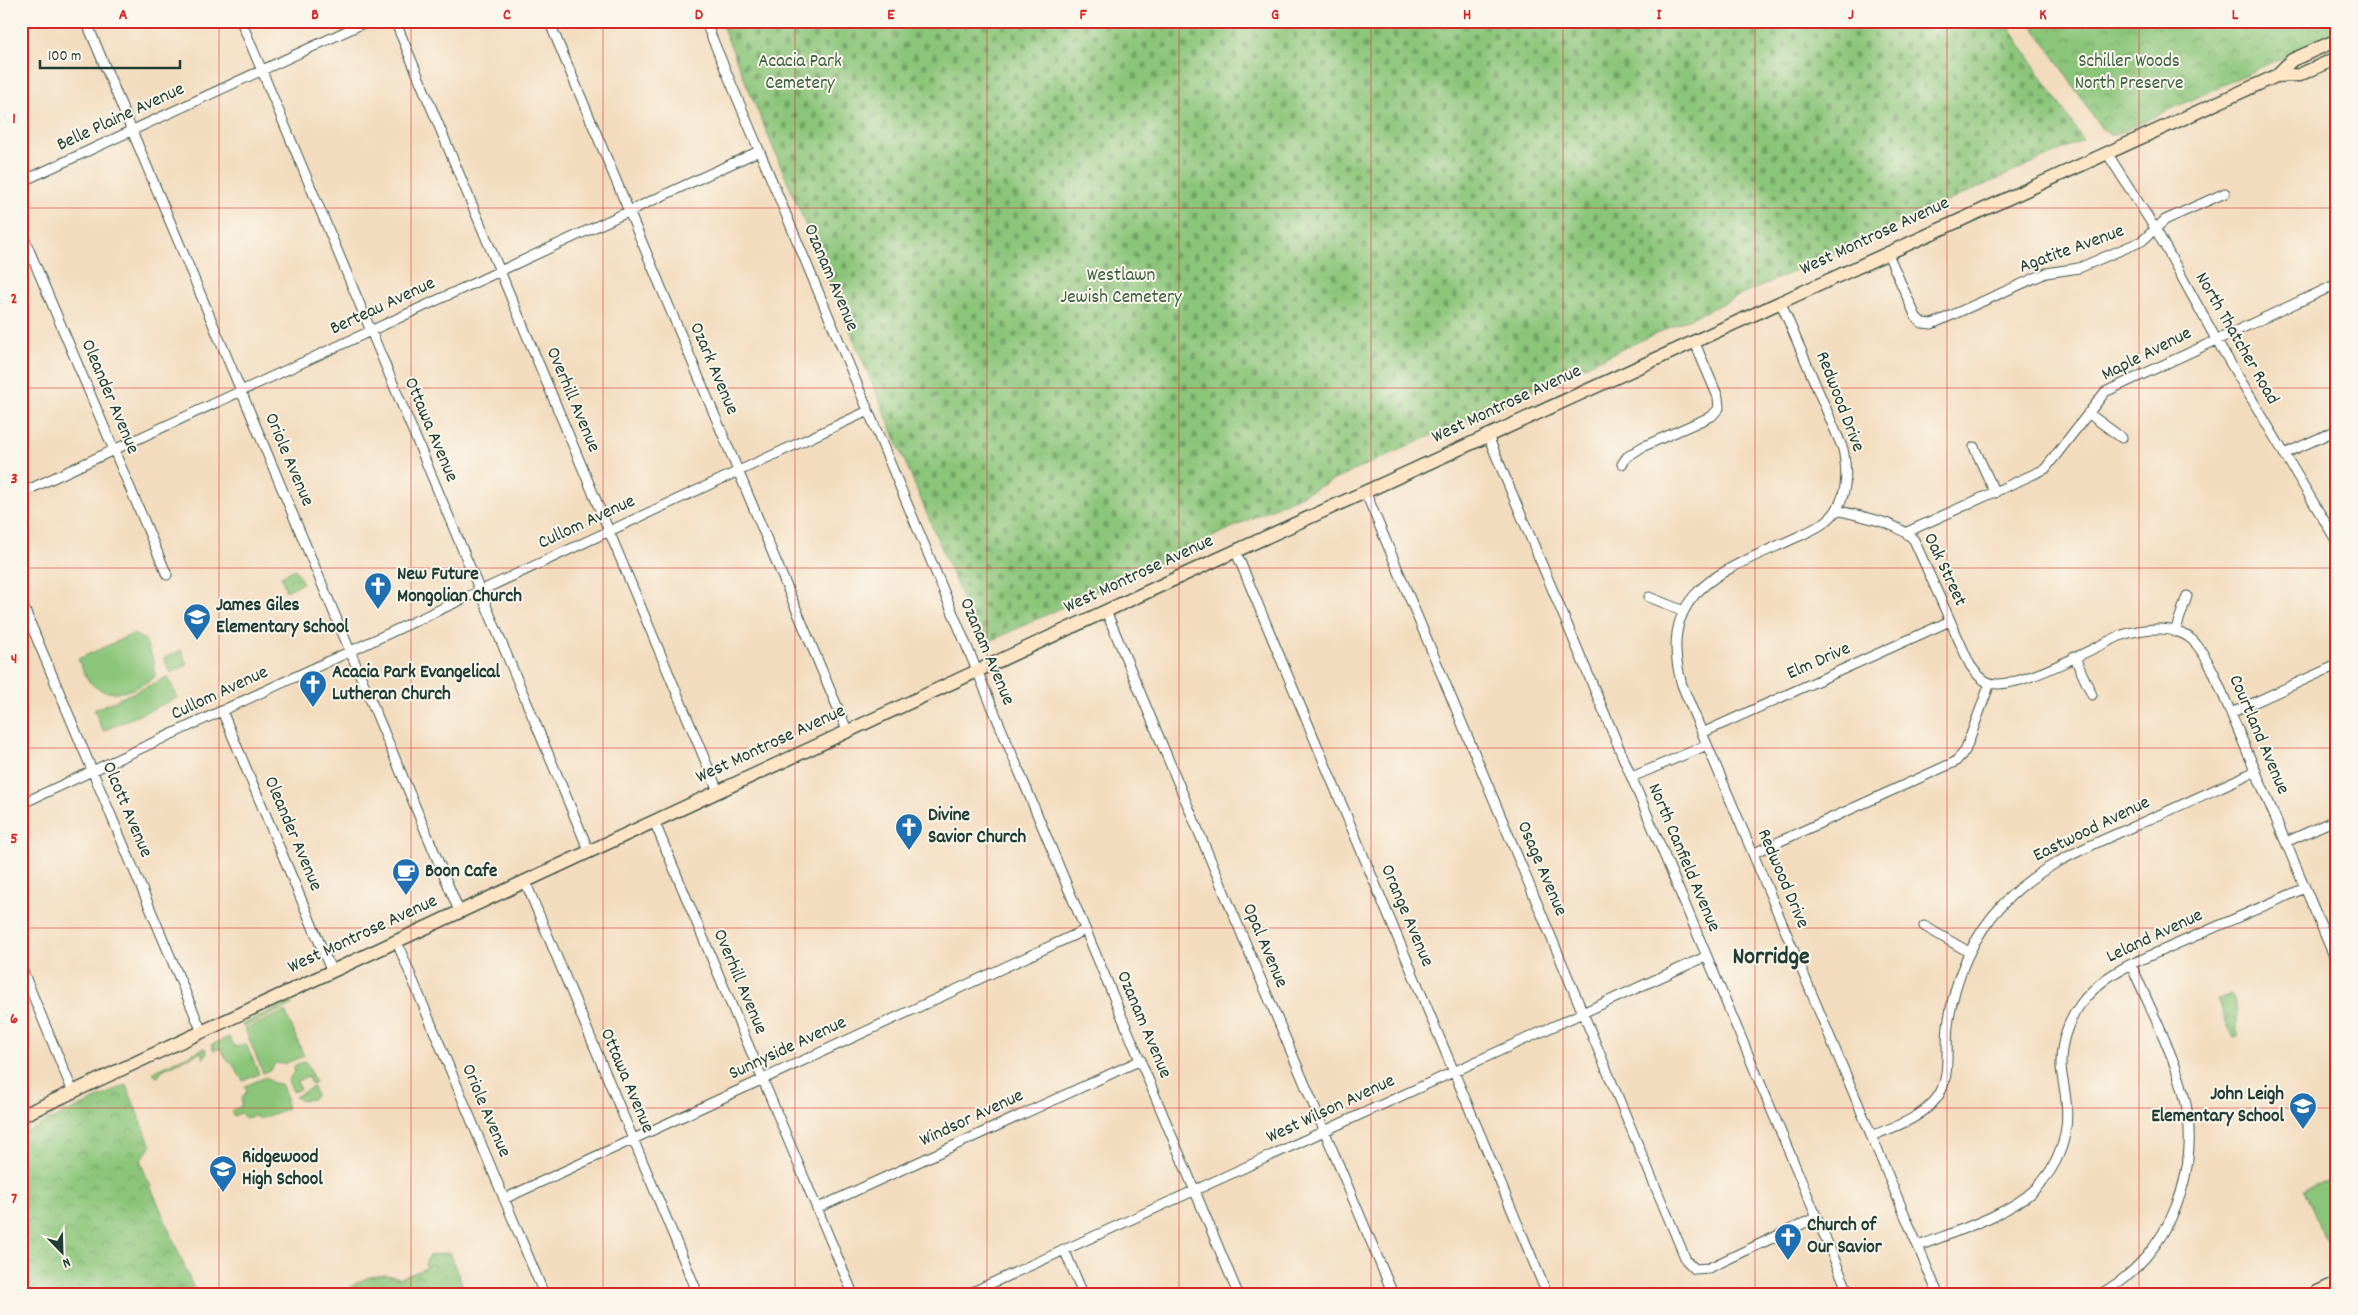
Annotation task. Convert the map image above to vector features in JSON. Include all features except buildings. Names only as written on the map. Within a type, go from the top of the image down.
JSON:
[{"type":"street","name":"Oriole Avenue","points":[[86,21],[459,911]]},
{"type":"street","name":"Ottawa Avenue","points":[[241,21],[589,851]]},
{"type":"street","name":"Belle Plaine Avenue","points":[[21,182],[368,21]]},
{"type":"street","name":"Overhill Avenue","points":[[395,21],[718,791]]},
{"type":"street","name":"Ozark Avenue","points":[[549,21],[847,730]]},
{"type":"street","name":"Ozanam Avenue","points":[[705,21],[1238,1294]]},
{"type":"street","name":"West Montrose Avenue","points":[[21,1116],[331,970],[525,882],[847,730],[1236,552],[1487,434],[2276,76],[2292,60],[2337,40]]},
{"type":"street","name":"West Montrose Avenue","points":[[2276,76],[2299,75],[2337,58]]},
{"type":"street","name":"Berteau Avenue","points":[[21,494],[759,151]]},
{"type":"street","name":"North Thatcher Road","points":[[2107,153],[2156,230],[2216,339],[2337,542]]},
{"type":"street","name":"Agatite Avenue","points":[[1887,252],[1913,313],[1922,323],[1937,323],[2046,273],[2087,266],[2142,241],[2165,220],[2225,193]]},
{"type":"street","name":"Oleander Avenue","points":[[21,231],[167,575]]},
{"type":"street","name":"Maple Avenue","points":[[1908,532],[2045,469],[2105,392],[2337,284]]},
{"type":"street","name":"Redwood Drive","points":[[1780,301],[1843,449],[1846,482],[1843,496],[1831,518],[1815,529],[1711,579],[1699,589],[1684,611],[1677,635],[1675,660],[1682,685],[1938,1294]]},
{"type":"street","points":[[1622,464],[1634,451],[1712,416],[1719,408],[1718,397],[1694,340]]},
{"type":"street","name":"Cullom Avenue","points":[[21,804],[868,411]]},
{"type":"street","points":[[2088,413],[2122,438]]},
{"type":"street","points":[[2284,454],[2337,430]]},
{"type":"street","name":"North Canfield Avenue","points":[[1487,434],[1849,1294]]},
{"type":"street","points":[[1974,448],[1995,493]]},
{"type":"street","name":"Osage Avenue","points":[[1365,491],[1686,1260],[1695,1269],[1708,1268],[1817,1217]]},
{"type":"street","name":"Oak Street","points":[[1837,510],[1908,532],[1921,552],[1970,665],[1976,673],[1990,683]]},
{"type":"street","name":"Orange Avenue","points":[[1236,552],[1547,1294]]},
{"type":"street","points":[[2175,632],[2187,596]]},
{"type":"street","points":[[1649,597],[1684,611]]},
{"type":"street","name":"Olcott Avenue","points":[[21,601],[202,1032]]},
{"type":"street","name":"Opal Avenue","points":[[1106,611],[1393,1294]]},
{"type":"street","name":"Elm Drive","points":[[1702,733],[1950,621]]},
{"type":"street","name":"Courtland Avenue","points":[[1990,683],[2020,682],[2074,656],[2137,630],[2150,629],[2175,632],[2196,643],[2213,671],[2337,963]]},
{"type":"street","points":[[2074,656],[2092,695]]},
{"type":"street","points":[[2231,713],[2337,665]]},
{"type":"street","points":[[1754,853],[1954,762],[1965,751],[1990,683]]},
{"type":"street","name":"Oleander Avenue","points":[[222,711],[331,970]]},
{"type":"street","points":[[1632,777],[1707,745]]},
{"type":"street","name":"Eastwood Avenue","points":[[1871,1136],[1915,1117],[1936,1099],[1943,1088],[1946,1076],[1951,1006],[1961,970],[1979,934],[2003,904],[2034,876],[2053,864],[2256,771]]},
{"type":"street","points":[[2286,842],[2337,819]]},
{"type":"street","name":"Overhill Avenue","points":[[654,821],[853,1294]]},
{"type":"street","name":"Ottawa Avenue","points":[[525,882],[698,1294]]},
{"type":"street","name":"Leland Avenue","points":[[1919,1246],[2017,1203],[2035,1190],[2048,1174],[2064,1142],[2068,1122],[2061,1066],[2063,1044],[2068,1024],[2079,1005],[2095,987],[2116,971],[2305,888]]},
{"type":"street","points":[[1924,926],[1970,952]]},
{"type":"street","name":"Sunnyside Avenue","points":[[504,1199],[1085,930]]},
{"type":"street","name":"Oriole Avenue","points":[[396,940],[544,1294]]},
{"type":"street","name":"West Wilson Avenue","points":[[968,1294],[1707,956]]},
{"type":"street","points":[[2100,1294],[2137,1266],[2164,1232],[2178,1207],[2185,1180],[2189,1150],[2187,1107],[2181,1085],[2132,964]]},
{"type":"street","points":[[21,967],[73,1092]]},
{"type":"street","name":"Windsor Avenue","points":[[818,1208],[1140,1060]]},
{"type":"street","points":[[1064,1250],[1082,1294]]},
{"type":"street","points":[[2312,1294],[2337,1283]]},
{"type":"green space","name":"Westlawn Jewish Cemetery","points":[[720,21],[2005,21],[2083,140],[1340,477],[982,645]]},
{"type":"green space","name":"Schiller Woods North Preserve","points":[[2030,21],[2337,21],[2337,32],[2115,135],[2110,135],[2101,128]]},
{"type":"green space","points":[[295,569],[303,583],[286,591],[281,576]]},
{"type":"green space","points":[[133,634],[145,640],[154,662],[155,677],[130,690],[121,692],[112,693],[95,687],[88,680],[78,659]]},
{"type":"green space","points":[[181,650],[187,665],[170,673],[164,658]]},
{"type":"green space","points":[[168,677],[177,698],[103,731],[94,710]]},
{"type":"green space","points":[[2231,994],[2237,1009],[2237,1037],[2233,1038],[2217,1000]]},
{"type":"green space","points":[[288,1003],[293,1004],[244,1027],[242,1024]]},
{"type":"green space","points":[[285,1011],[304,1056],[283,1064],[275,1063],[271,1069],[263,1073],[245,1029]]},
{"type":"green space","points":[[229,1037],[235,1047],[246,1044],[259,1074],[243,1081],[221,1049],[214,1050],[211,1045]]},
{"type":"green space","points":[[205,1048],[207,1053],[203,1059],[201,1052],[162,1070],[158,1077],[155,1076],[153,1072]]},
{"type":"green space","points":[[306,1061],[315,1082],[311,1084],[308,1076],[297,1081],[300,1089],[293,1092],[288,1081],[294,1072],[294,1066]]},
{"type":"green space","points":[[266,1077],[273,1083],[281,1084],[286,1095],[286,1109],[260,1119],[254,1116],[245,1118],[241,1113],[233,1116],[231,1111],[240,1107],[241,1099],[247,1091],[245,1086]]},
{"type":"green space","points":[[126,1085],[151,1146],[140,1161],[196,1294],[21,1294],[21,1134]]},
{"type":"green space","points":[[313,1087],[316,1095],[313,1099],[300,1100],[295,1097]]},
{"type":"green space","points":[[65,1106],[66,1109],[21,1130],[21,1127]]},
{"type":"green space","points":[[2337,1180],[2337,1250],[2329,1248],[2304,1190],[2314,1185]]},
{"type":"green space","points":[[449,1252],[466,1294],[343,1294],[354,1284],[369,1277],[385,1275],[401,1278],[426,1268],[428,1256]]},
{"type":"place","name":"New Future Mongolian Church","points":[[378,610]]},
{"type":"place","name":"James Giles Elementary School","points":[[197,641]]},
{"type":"place","name":"Acacia Park Evangelical Lutheran Church","points":[[313,708]]},
{"type":"place","name":"Divine Savior Church","points":[[909,851]]},
{"type":"place","name":"Boon Cafe","points":[[406,896]]},
{"type":"place","name":"John Leigh Elementary School","points":[[2303,1130]]},
{"type":"place","name":"Ridgewood High School","points":[[223,1193]]},
{"type":"place","name":"Church of Our Savior","points":[[1788,1261]]},
{"type":"district","name":"Norridge","points":[[1771,958]]},
{"type":"park label","name":"Acacia Park Cemetery","points":[[800,73]]}]
